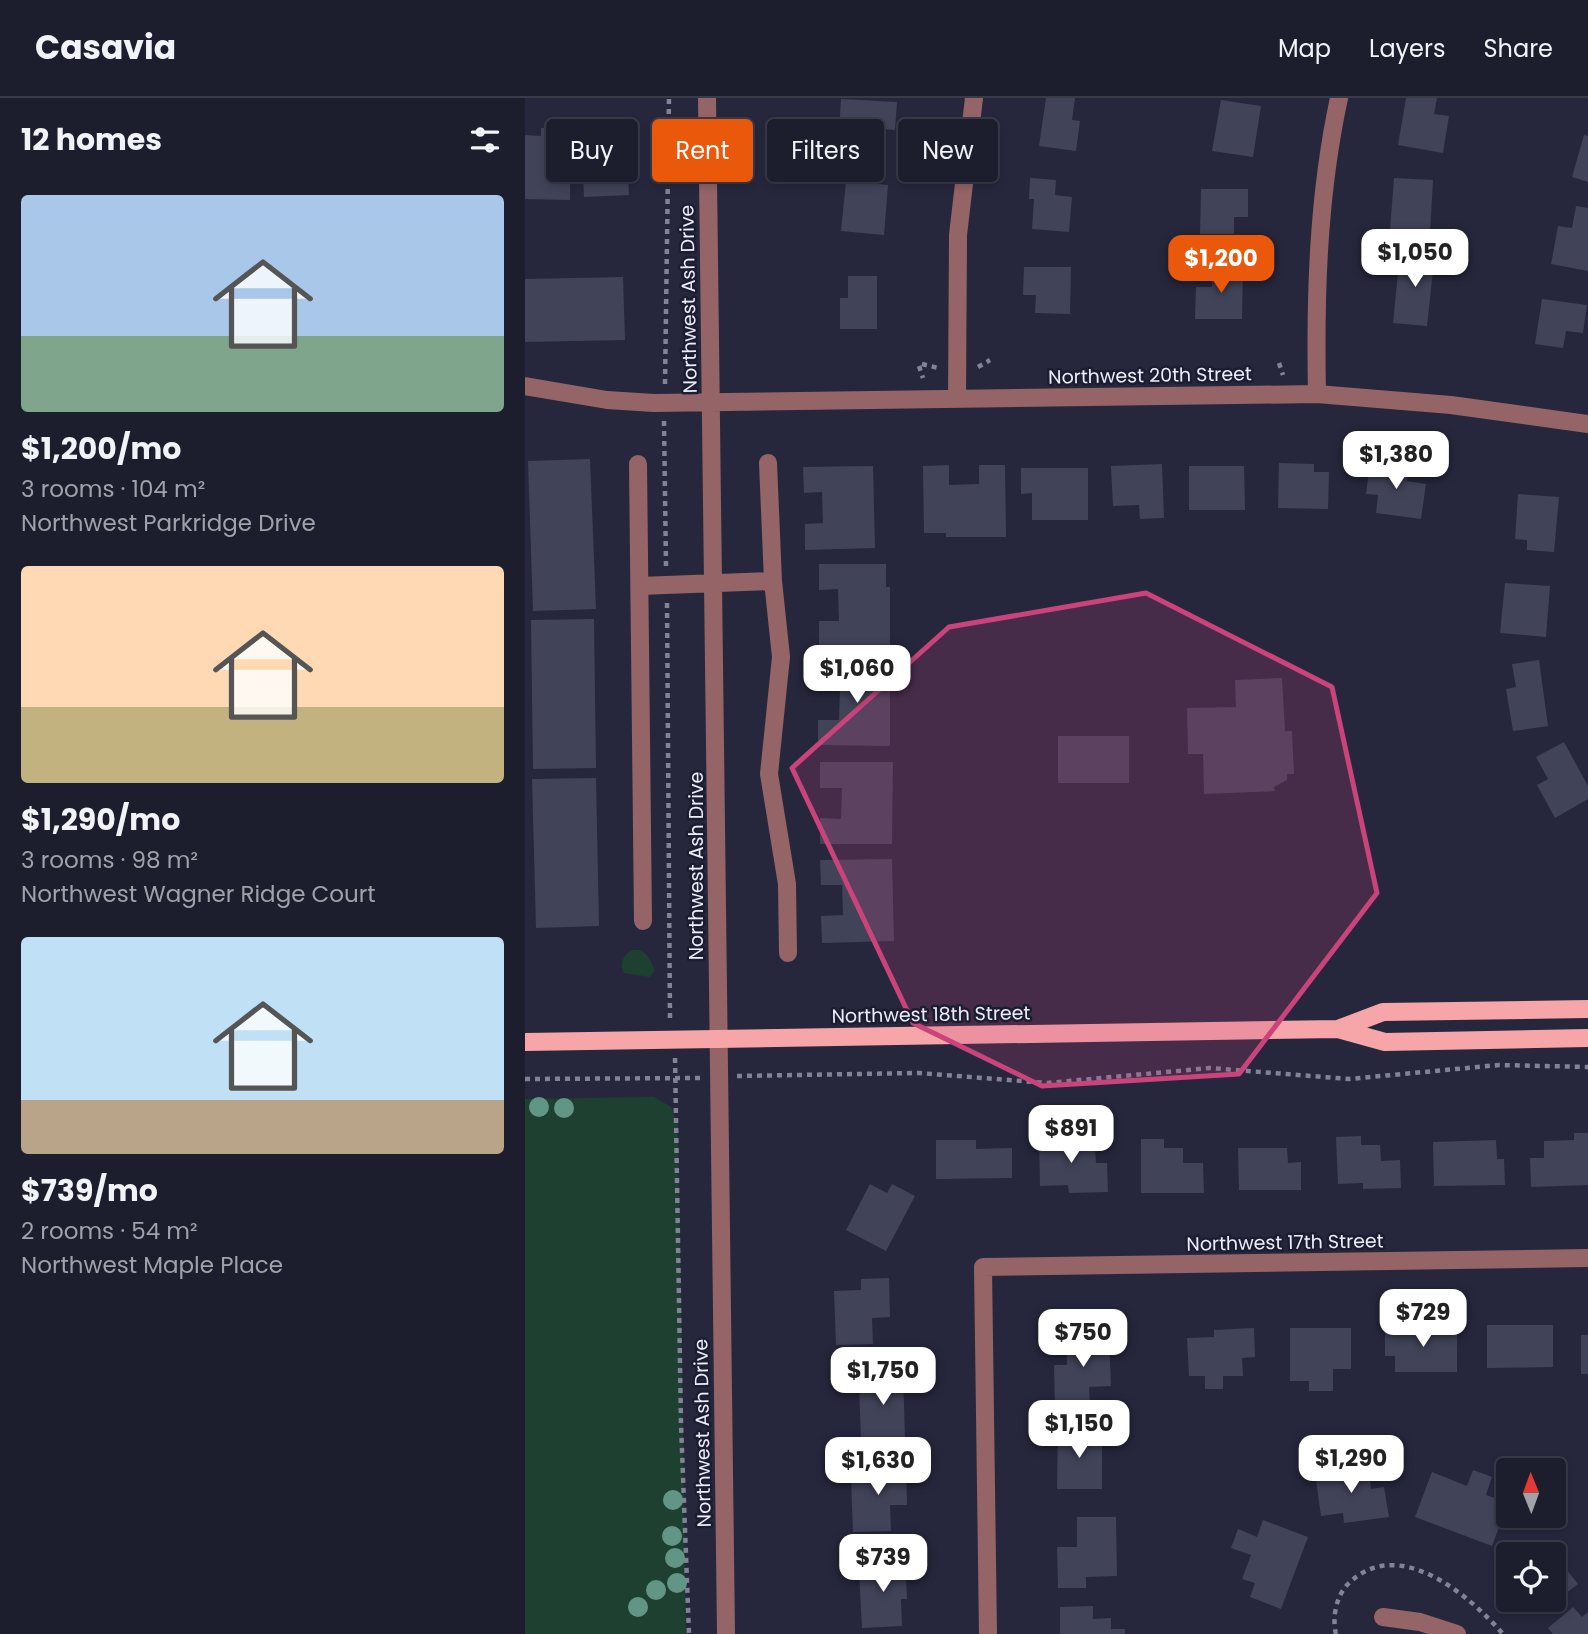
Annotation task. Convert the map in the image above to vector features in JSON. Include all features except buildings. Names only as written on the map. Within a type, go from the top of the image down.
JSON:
[{"type":"main road","name":"Northwest 18th Street","points":[[1338,1029],[1383,1012],[1588,1009]]},
{"type":"main road","name":"Northwest 18th Street","points":[[525,1042],[1338,1029],[1385,1042],[1588,1038]]},
{"type":"street","name":"Northwest Ash Drive","points":[[707,98],[726,1634]]},
{"type":"street","points":[[957,399],[958,235],[974,98]]},
{"type":"street","points":[[1317,394],[1316,294],[1322,208],[1339,98]]},
{"type":"street","name":"Northwest 20th Street","points":[[525,386],[607,400],[710,403],[1317,394],[1451,405],[1588,424]]},
{"type":"street","points":[[768,463],[773,581],[781,657],[769,774],[786,884],[788,953]]},
{"type":"street","points":[[638,464],[643,921]]},
{"type":"street","points":[[640,586],[773,581]]},
{"type":"street","name":"Northwest 17th Street","points":[[988,1634],[983,1267],[1588,1258]]},
{"type":"street","points":[[1383,1617],[1420,1622],[1457,1634]]},
{"type":"path","points":[[673,1040],[678,1079],[681,1423],[689,1634]]},
{"type":"path","points":[[525,1079],[678,1079],[919,1073],[1048,1083],[1210,1068],[1349,1079],[1499,1065],[1588,1066]]},
{"type":"path","points":[[1336,1634],[1335,1613],[1346,1586],[1369,1570],[1391,1565],[1415,1569],[1455,1589],[1503,1634]]},
{"type":"highlighted area","points":[[1146,593],[1332,687],[1377,893],[1239,1074],[1042,1086],[913,1023],[792,768],[949,627]]},
{"type":"green space","points":[[632,950],[640,950],[647,955],[655,970],[650,977],[624,973],[623,960]]},
{"type":"green space","points":[[654,1097],[671,1107],[678,1125],[686,1634],[525,1634],[525,1099]]}]
